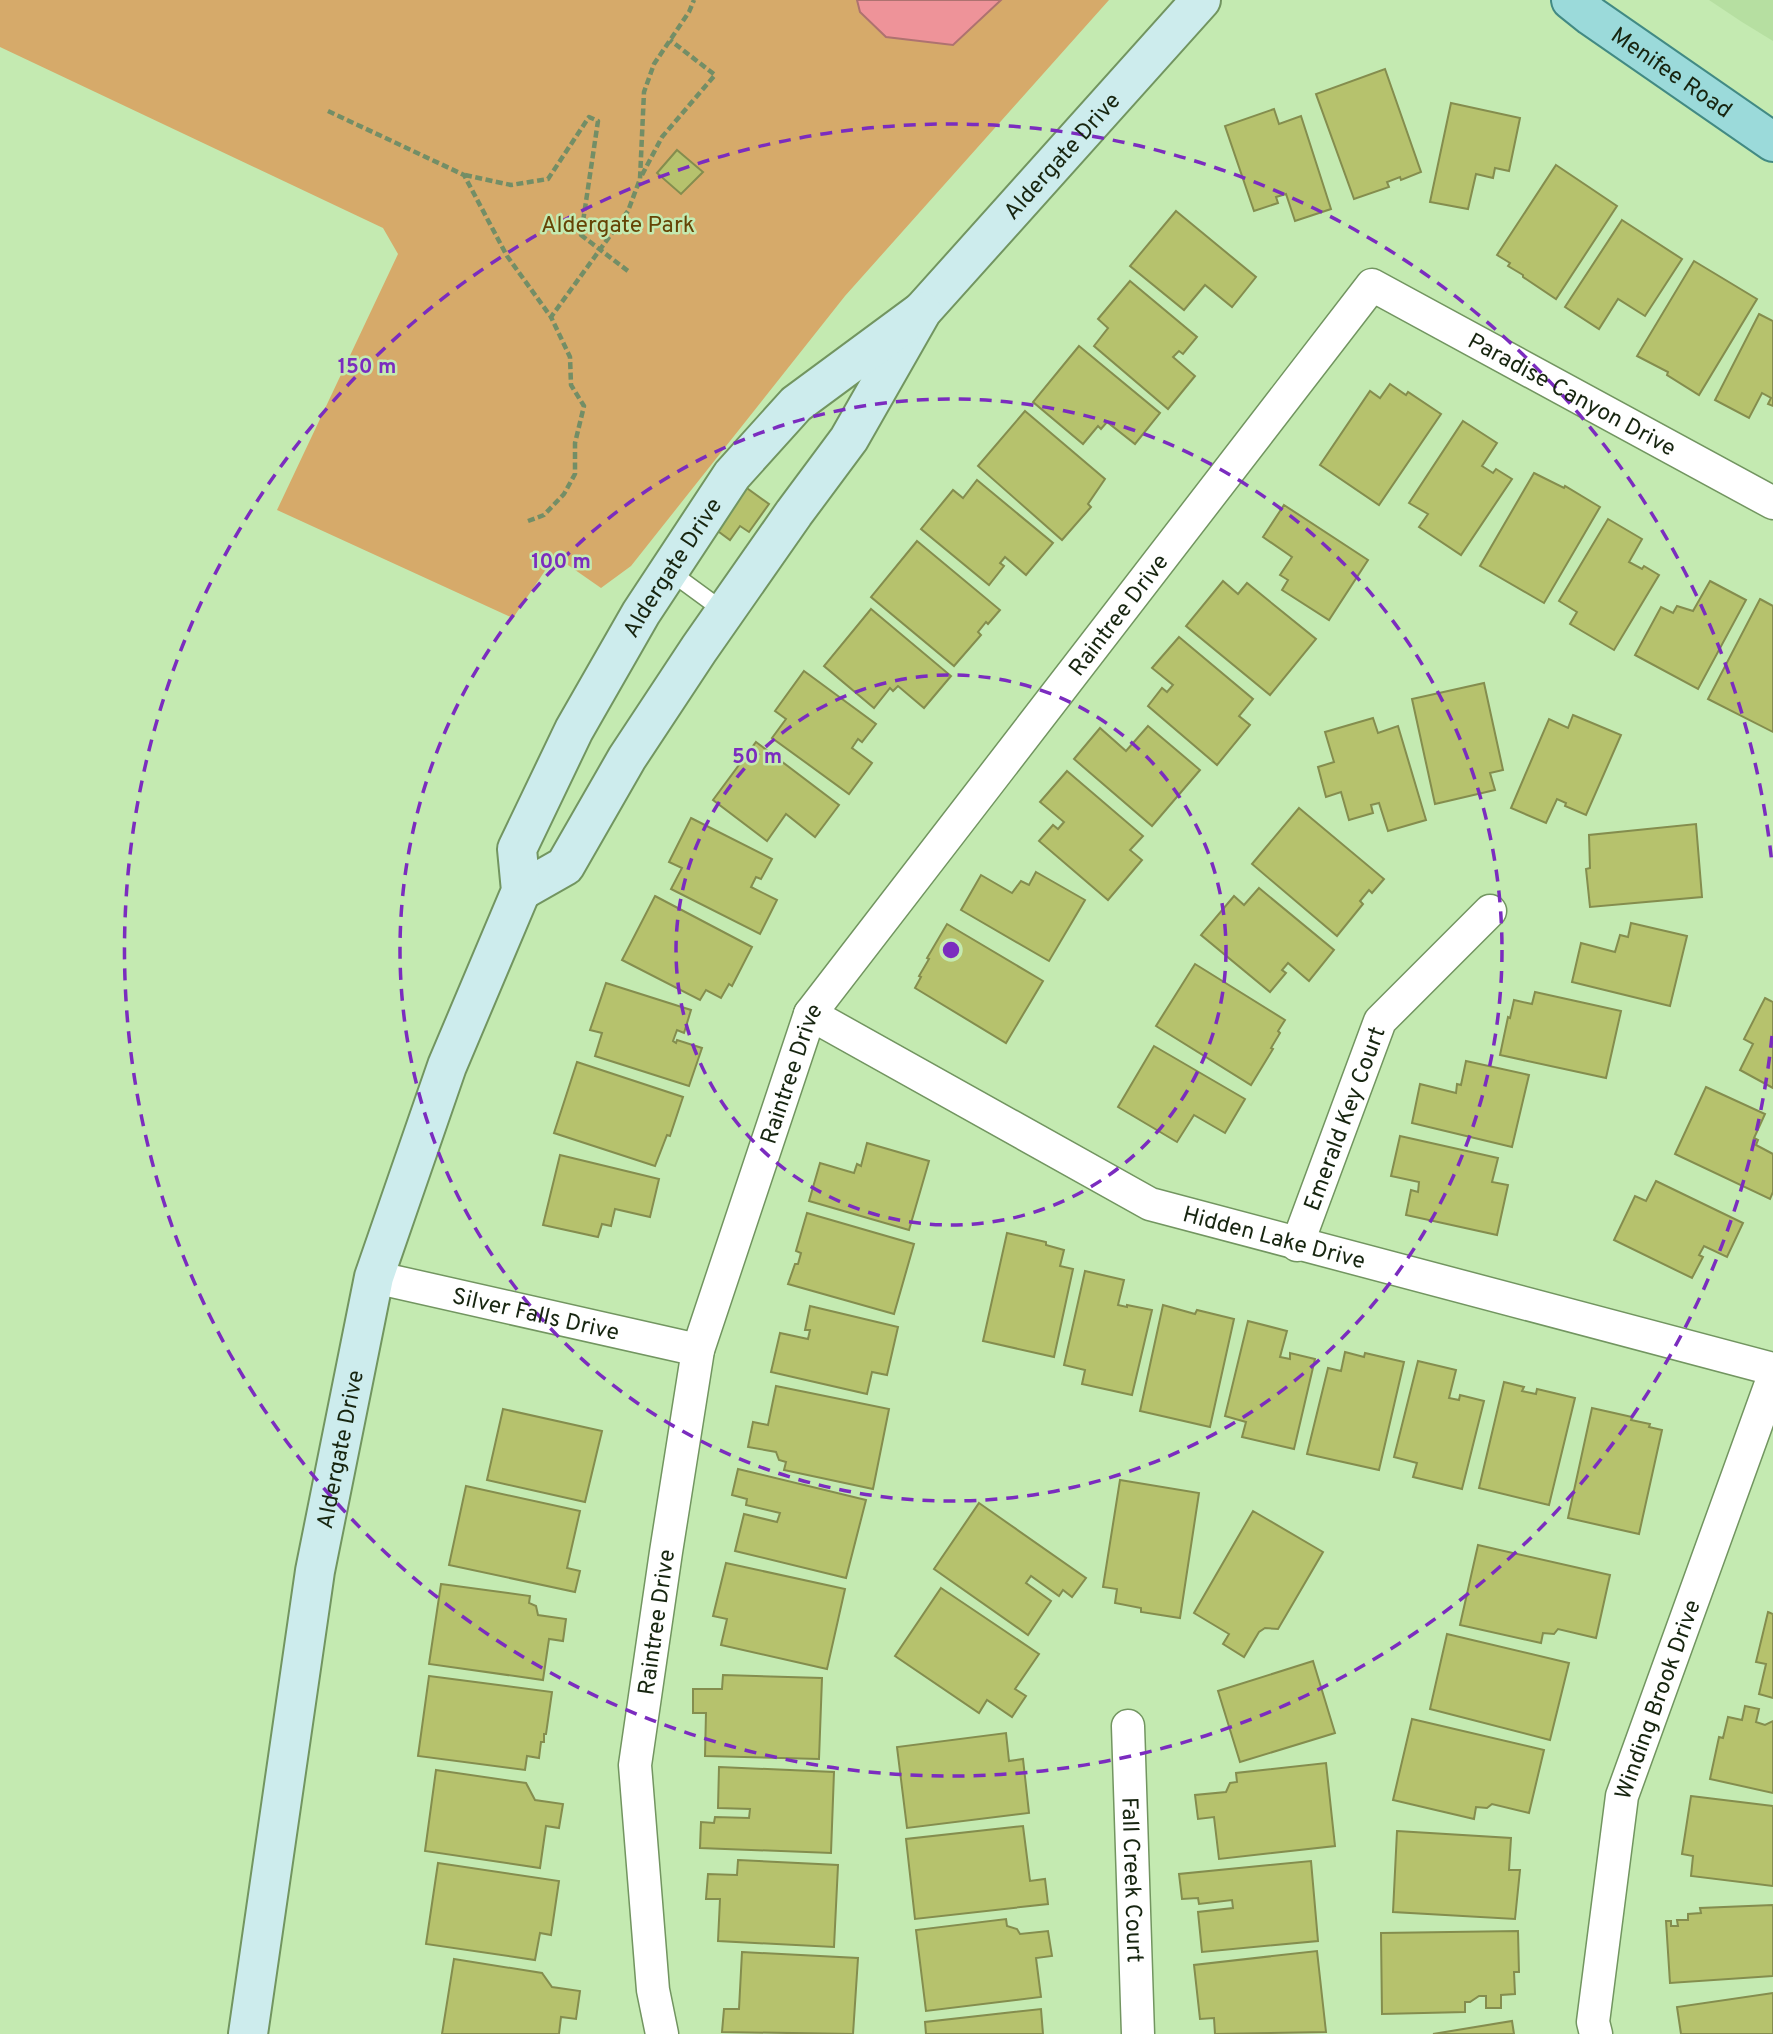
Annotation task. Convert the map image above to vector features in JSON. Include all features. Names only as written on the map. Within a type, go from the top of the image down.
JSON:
[{"type":"main road","name":"Menifee Road","points":[[1571,0],[1773,142]]},
{"type":"street","name":"Aldergate Drive","points":[[248,2034],[315,1571],[374,1277],[447,1066],[521,891],[517,849],[574,730],[641,613],[732,475],[796,404],[922,311],[1201,0]]},
{"type":"street","name":"Paradise Canyon Drive","points":[[1372,285],[1773,503]]},
{"type":"street","name":"Raintree Drive","points":[[662,2034],[653,1990],[635,1765],[698,1350],[810,1014],[1372,285]]},
{"type":"street","name":"Aldergate Drive","points":[[521,891],[565,866],[628,758],[725,612],[849,439],[922,311]]},
{"type":"street","name":"Emerald Key Court","points":[[1297,1245],[1380,1021],[1490,911]]},
{"type":"street","name":"Hidden Lake Drive","points":[[810,1014],[1150,1205],[1773,1369]]},
{"type":"street","name":"Silver Falls Drive","points":[[374,1277],[698,1350]]},
{"type":"street","name":"Winding Brook Drive","points":[[1596,2034],[1593,2022],[1622,1796],[1773,1378]]},
{"type":"street","name":"Fall Creek Court","points":[[1128,1726],[1138,2034]]},
{"type":"lane","points":[[669,571],[725,612]]},
{"type":"path","points":[[640,179],[645,92],[654,64],[689,12],[694,0]]},
{"type":"path","points":[[551,317],[628,211],[640,179],[662,137],[715,75],[670,40]]},
{"type":"path","points":[[328,111],[464,174],[511,185],[548,179],[589,117],[598,121],[581,235],[628,271]]},
{"type":"path","points":[[464,174],[507,256],[551,317],[570,357],[571,385],[584,406],[575,443],[575,474],[564,494],[544,515],[528,521]]},
{"type":"shaded area","points":[[857,0],[1001,0],[953,45],[886,37],[860,12]]},
{"type":"shaded area","points":[[1709,0],[1773,0],[1773,41],[1742,22]]},
{"type":"green space","name":"Aldergate Park","points":[[0,0],[1109,0],[845,296],[631,566],[601,588],[555,556],[513,618],[277,510],[398,254],[383,228],[0,47]]},
{"type":"building","points":[[1385,69],[1421,172],[1387,182],[1389,187],[1354,199],[1316,94]]},
{"type":"building","points":[[1451,103],[1520,118],[1509,171],[1495,168],[1493,178],[1476,174],[1468,209],[1430,202]]},
{"type":"building","points":[[1274,109],[1279,124],[1301,116],[1331,209],[1295,221],[1286,194],[1276,197],[1278,203],[1254,211],[1225,126]]},
{"type":"building","points":[[677,150],[703,172],[681,194],[657,173]]},
{"type":"building","points":[[1556,165],[1617,206],[1556,299],[1508,266],[1510,263],[1497,255]]},
{"type":"building","points":[[1176,211],[1256,277],[1232,307],[1205,285],[1184,310],[1130,266]]},
{"type":"building","points":[[1622,220],[1682,259],[1645,316],[1618,299],[1599,329],[1565,307]]},
{"type":"building","points":[[1694,261],[1757,299],[1699,395],[1667,375],[1668,372],[1637,356]]},
{"type":"building","points":[[1130,281],[1197,337],[1183,354],[1179,351],[1173,357],[1195,376],[1168,409],[1094,346],[1108,328],[1098,319]]},
{"type":"building","points":[[1759,314],[1773,321],[1773,406],[1768,404],[1771,398],[1762,393],[1749,418],[1715,400]]},
{"type":"building","points":[[1079,346],[1160,413],[1135,444],[1107,422],[1101,429],[1098,426],[1083,444],[1033,402]]},
{"type":"building","points":[[1390,384],[1406,395],[1408,392],[1441,414],[1379,505],[1320,465],[1370,391],[1380,398]]},
{"type":"building","points":[[1025,411],[1105,479],[1088,504],[1091,507],[1062,540],[978,466]]},
{"type":"building","points":[[1463,421],[1497,443],[1482,466],[1493,473],[1496,469],[1512,479],[1461,555],[1419,527],[1428,514],[1409,503]]},
{"type":"building","points":[[1534,473],[1564,488],[1565,486],[1600,507],[1544,603],[1480,566]]},
{"type":"building","points":[[977,480],[1053,543],[1026,575],[1005,557],[1000,563],[1004,566],[989,585],[921,529],[953,490],[963,498]]},
{"type":"building","points":[[744,486],[769,504],[749,532],[740,526],[730,540],[715,529]]},
{"type":"building","points":[[1284,505],[1368,560],[1329,620],[1282,590],[1288,580],[1280,575],[1292,557],[1263,537]]},
{"type":"building","points":[[1608,519],[1642,539],[1629,562],[1642,569],[1644,566],[1659,575],[1614,650],[1570,624],[1577,612],[1559,601]]},
{"type":"building","points":[[917,541],[1000,610],[988,624],[986,622],[978,632],[981,635],[954,666],[871,597]]},
{"type":"building","points":[[1223,581],[1238,594],[1247,583],[1316,639],[1270,695],[1186,626]]},
{"type":"building","points":[[1710,581],[1746,600],[1698,689],[1635,655],[1661,607],[1673,613],[1677,606],[1693,611]]},
{"type":"building","points":[[1760,599],[1773,606],[1773,732],[1708,699]]},
{"type":"building","points":[[871,609],[951,676],[924,708],[898,686],[893,691],[890,688],[874,708],[824,666]]},
{"type":"building","points":[[1179,637],[1253,699],[1239,716],[1250,725],[1217,765],[1148,706],[1162,688],[1167,692],[1173,685],[1152,668]]},
{"type":"building","points":[[804,671],[876,724],[862,742],[858,739],[852,748],[872,763],[849,794],[772,738],[786,719],[775,711]]},
{"type":"building","points":[[1484,683],[1503,770],[1490,773],[1495,790],[1435,804],[1412,699]]},
{"type":"building","points":[[1573,715],[1621,735],[1586,815],[1565,806],[1566,803],[1557,799],[1546,823],[1511,808],[1549,719],[1568,728]]},
{"type":"building","points":[[1373,718],[1378,733],[1398,726],[1426,820],[1388,831],[1379,803],[1371,805],[1373,813],[1349,820],[1341,792],[1326,797],[1318,767],[1334,762],[1325,732]]},
{"type":"building","points":[[1148,726],[1200,770],[1152,826],[1074,759],[1100,728],[1126,751]]},
{"type":"building","points":[[756,742],[839,805],[815,837],[786,814],[767,841],[713,800]]},
{"type":"building","points":[[1067,771],[1143,836],[1130,850],[1142,860],[1108,900],[1039,841],[1053,825],[1058,829],[1064,822],[1040,802]]},
{"type":"building","points":[[1299,808],[1384,879],[1372,893],[1369,890],[1360,901],[1363,904],[1337,936],[1252,864]]},
{"type":"building","points":[[691,818],[772,859],[761,879],[756,877],[751,887],[777,900],[760,934],[671,889],[682,868],[669,862]]},
{"type":"building","points":[[1696,824],[1702,897],[1590,907],[1586,869],[1590,868],[1589,835]]},
{"type":"building","points":[[1036,872],[1085,900],[1049,961],[961,910],[981,875],[1012,893],[1021,881],[1029,885]]},
{"type":"building","points":[[1259,888],[1334,950],[1309,981],[1288,963],[1282,970],[1286,973],[1270,992],[1201,935],[1234,896],[1244,905]]},
{"type":"building","points":[[655,896],[752,947],[732,986],[729,984],[721,998],[706,990],[700,1000],[622,960]]},
{"type":"building","points":[[1631,923],[1687,936],[1670,1006],[1572,982],[1581,943],[1615,952],[1620,935],[1628,937]]},
{"type":"building","points":[[947,924],[1043,981],[1006,1043],[915,988],[929,959],[927,958]]},
{"type":"building","points":[[1195,964],[1285,1020],[1278,1031],[1280,1033],[1271,1048],[1273,1049],[1251,1085],[1156,1026]]},
{"type":"building","points":[[606,983],[691,1010],[684,1033],[677,1030],[673,1041],[702,1048],[689,1086],[595,1056],[602,1033],[590,1030]]},
{"type":"building","points":[[1535,992],[1621,1011],[1606,1078],[1500,1055],[1514,1000],[1532,1004]]},
{"type":"building","points":[[1765,998],[1773,1002],[1773,1088],[1740,1070],[1753,1044],[1744,1039]]},
{"type":"building","points":[[1154,1046],[1245,1099],[1225,1133],[1194,1115],[1177,1142],[1118,1107]]},
{"type":"building","points":[[1466,1061],[1529,1075],[1512,1147],[1412,1123],[1420,1084],[1456,1093],[1457,1084],[1461,1085]]},
{"type":"building","points":[[577,1062],[683,1097],[670,1136],[667,1135],[655,1166],[554,1133]]},
{"type":"building","points":[[1706,1087],[1765,1114],[1754,1138],[1758,1140],[1756,1145],[1773,1154],[1773,1192],[1770,1199],[1675,1154]]},
{"type":"building","points":[[1400,1136],[1498,1158],[1492,1182],[1508,1185],[1497,1235],[1406,1215],[1411,1190],[1418,1192],[1419,1182],[1391,1176]]},
{"type":"building","points":[[867,1143],[929,1161],[909,1230],[809,1201],[820,1163],[854,1173],[857,1164],[861,1166]]},
{"type":"building","points":[[560,1155],[659,1179],[650,1217],[615,1209],[611,1226],[602,1224],[598,1237],[543,1225]]},
{"type":"building","points":[[1656,1181],[1743,1223],[1727,1257],[1704,1246],[1699,1255],[1703,1257],[1692,1278],[1614,1240],[1635,1196],[1646,1201]]},
{"type":"building","points":[[807,1213],[914,1244],[894,1314],[788,1284],[801,1253],[796,1251]]},
{"type":"building","points":[[1007,1233],[1046,1242],[1046,1245],[1064,1250],[1060,1266],[1073,1269],[1054,1357],[983,1341]]},
{"type":"building","points":[[1085,1271],[1124,1280],[1118,1305],[1152,1310],[1132,1395],[1082,1384],[1085,1370],[1064,1365]]},
{"type":"building","points":[[1163,1305],[1195,1314],[1197,1310],[1234,1319],[1210,1427],[1140,1411]]},
{"type":"building","points":[[810,1306],[898,1327],[887,1375],[872,1372],[867,1394],[771,1372],[780,1333],[808,1339],[810,1330],[805,1330]]},
{"type":"building","points":[[1248,1321],[1287,1331],[1280,1357],[1290,1359],[1290,1353],[1315,1359],[1294,1449],[1242,1437],[1246,1422],[1225,1416]]},
{"type":"building","points":[[1345,1352],[1364,1357],[1365,1353],[1404,1362],[1379,1470],[1307,1454],[1328,1368],[1341,1371]]},
{"type":"building","points":[[1418,1361],[1456,1370],[1449,1398],[1459,1400],[1460,1395],[1484,1401],[1462,1489],[1413,1477],[1417,1463],[1394,1457]]},
{"type":"building","points":[[1504,1382],[1524,1387],[1522,1391],[1536,1394],[1537,1389],[1575,1398],[1549,1505],[1479,1488]]},
{"type":"building","points":[[776,1386],[889,1409],[873,1489],[784,1470],[786,1462],[779,1460],[776,1452],[748,1447],[753,1422],[768,1425]]},
{"type":"building","points":[[1592,1408],[1632,1417],[1631,1420],[1662,1430],[1639,1534],[1568,1518]]},
{"type":"building","points":[[503,1409],[602,1431],[585,1502],[487,1480]]},
{"type":"building","points":[[738,1469],[866,1500],[846,1578],[735,1551],[744,1514],[777,1522],[780,1513],[746,1505],[747,1499],[732,1495]]},
{"type":"building","points":[[1120,1480],[1199,1493],[1180,1618],[1141,1612],[1141,1608],[1115,1603],[1117,1589],[1103,1587]]},
{"type":"building","points":[[466,1486],[580,1511],[567,1568],[580,1571],[575,1592],[449,1565]]},
{"type":"building","points":[[979,1503],[1086,1578],[1072,1597],[1063,1590],[1059,1596],[1031,1576],[1026,1583],[1051,1601],[1028,1635],[934,1569]]},
{"type":"building","points":[[1253,1511],[1323,1552],[1278,1629],[1265,1628],[1259,1632],[1244,1657],[1223,1644],[1229,1634],[1194,1613]]},
{"type":"building","points":[[1478,1545],[1610,1575],[1596,1638],[1558,1629],[1554,1634],[1543,1633],[1541,1643],[1460,1625]]},
{"type":"building","points":[[726,1563],[845,1589],[827,1669],[721,1645],[727,1619],[713,1616]]},
{"type":"building","points":[[441,1584],[530,1596],[529,1603],[536,1606],[538,1615],[566,1619],[563,1641],[549,1639],[543,1680],[429,1664]]},
{"type":"building","points":[[941,1588],[1039,1654],[1015,1689],[1026,1696],[1012,1717],[987,1700],[979,1713],[895,1656]]},
{"type":"building","points":[[1768,1612],[1773,1614],[1773,1698],[1759,1694],[1766,1664],[1756,1662]]},
{"type":"building","points":[[1447,1634],[1569,1663],[1550,1740],[1430,1709]]},
{"type":"building","points":[[1313,1661],[1335,1733],[1240,1762],[1218,1691]]},
{"type":"building","points":[[723,1675],[822,1678],[819,1759],[705,1756],[706,1713],[693,1713],[693,1689],[722,1689]]},
{"type":"building","points":[[429,1676],[552,1692],[546,1734],[544,1742],[541,1742],[539,1758],[527,1756],[525,1770],[418,1756]]},
{"type":"building","points":[[1745,1706],[1759,1709],[1756,1722],[1765,1725],[1773,1721],[1773,1793],[1710,1779],[1719,1737],[1723,1738],[1728,1717],[1742,1720]]},
{"type":"building","points":[[1412,1719],[1544,1750],[1529,1813],[1492,1804],[1487,1808],[1476,1807],[1474,1819],[1393,1800]]},
{"type":"building","points":[[1006,1733],[1009,1761],[1023,1759],[1029,1813],[907,1828],[897,1747]]},
{"type":"building","points":[[1326,1763],[1335,1846],[1219,1859],[1214,1817],[1198,1819],[1195,1795],[1226,1792],[1230,1783],[1237,1782],[1236,1773]]},
{"type":"building","points":[[719,1767],[834,1772],[831,1853],[700,1848],[701,1822],[714,1823],[715,1817],[749,1818],[750,1809],[718,1808]]},
{"type":"building","points":[[436,1770],[526,1783],[535,1800],[563,1804],[559,1828],[546,1826],[540,1868],[425,1851]]},
{"type":"building","points":[[1691,1796],[1773,1806],[1773,1886],[1691,1876],[1693,1856],[1682,1854]]},
{"type":"building","points":[[1023,1826],[1030,1881],[1045,1879],[1048,1904],[915,1919],[906,1839]]},
{"type":"building","points":[[1397,1831],[1511,1838],[1509,1870],[1520,1870],[1515,1919],[1393,1912]]},
{"type":"building","points":[[738,1860],[838,1865],[834,1947],[718,1941],[720,1899],[706,1899],[708,1874],[737,1875]]},
{"type":"building","points":[[1311,1861],[1318,1941],[1202,1952],[1198,1912],[1233,1908],[1232,1900],[1199,1904],[1198,1898],[1182,1899],[1179,1874]]},
{"type":"building","points":[[438,1863],[559,1881],[551,1935],[540,1933],[535,1960],[426,1944]]},
{"type":"building","points":[[1773,1905],[1773,1976],[1670,1983],[1666,1921],[1671,1921],[1671,1926],[1678,1926],[1677,1920],[1688,1920],[1688,1914],[1701,1913],[1700,1908]]},
{"type":"building","points":[[1006,1919],[1007,1926],[1017,1929],[1020,1934],[1048,1931],[1052,1956],[1036,1958],[1041,1997],[926,2011],[916,1930]]},
{"type":"building","points":[[1518,1931],[1519,1972],[1514,1972],[1515,1994],[1501,1995],[1501,2008],[1486,2008],[1486,1996],[1479,1996],[1465,2002],[1465,2012],[1382,2014],[1381,1933]]},
{"type":"building","points":[[1317,1951],[1326,2032],[1215,2034],[1214,2018],[1200,2019],[1194,1965]]},
{"type":"building","points":[[742,1952],[858,1958],[853,2034],[722,2032],[724,2009],[739,2009]]},
{"type":"building","points":[[454,1959],[542,1973],[552,1987],[580,1991],[576,2019],[561,2017],[559,2034],[442,2034]]},
{"type":"building","points":[[1773,1993],[1773,2034],[1681,2034],[1677,2007]]},
{"type":"building","points":[[1041,2009],[1043,2034],[926,2034],[925,2022]]},
{"type":"building","points":[[1512,2021],[1514,2034],[1433,2034]]}]
